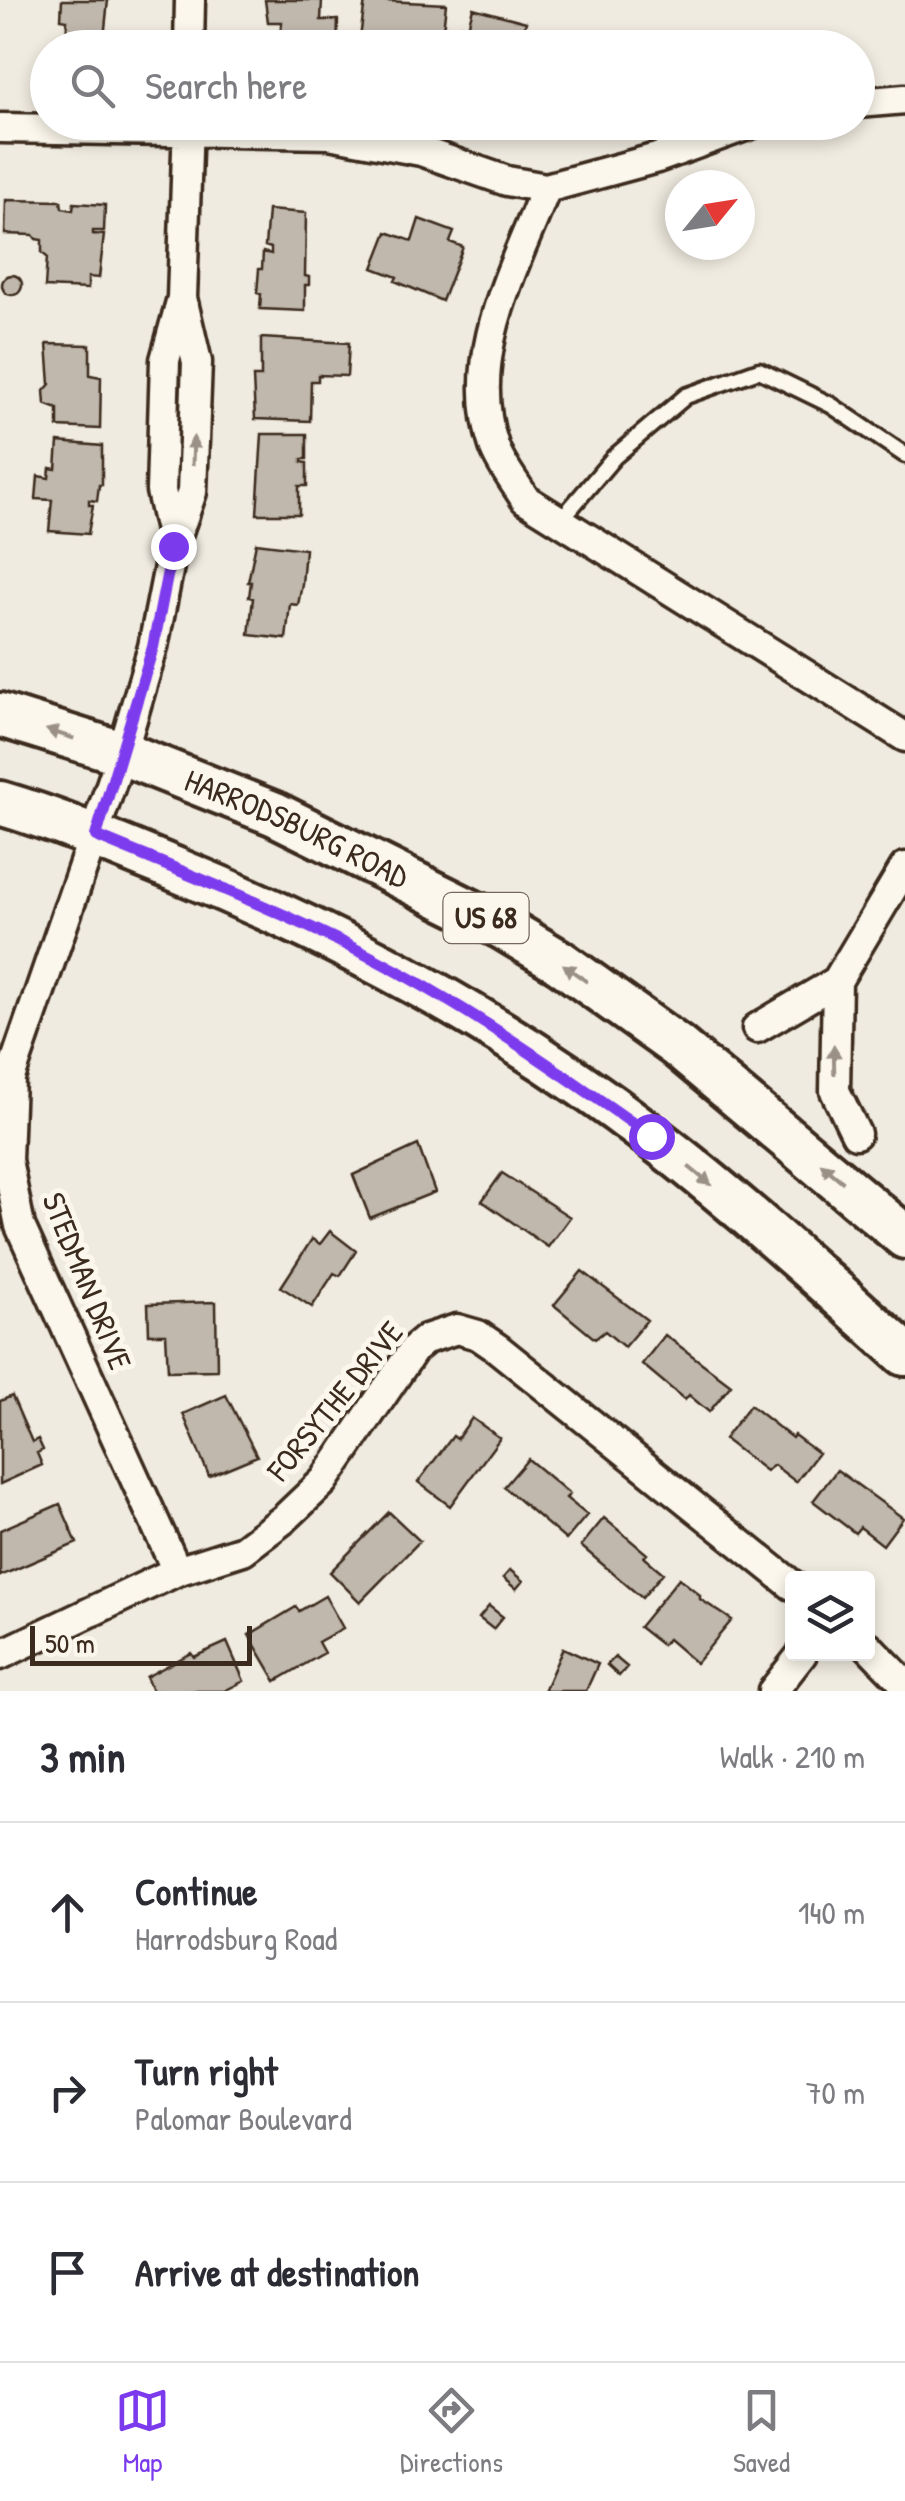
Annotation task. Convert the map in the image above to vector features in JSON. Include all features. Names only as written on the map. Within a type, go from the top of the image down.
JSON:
[{"type":"main road","name":"HARRODSBURG ROAD","points":[[0,714],[122,754],[276,814],[471,909],[560,962],[677,1046],[905,1237]]},
{"type":"main road","name":"US 68","points":[[0,803],[96,836],[264,905],[365,954],[511,1038],[651,1136],[778,1241],[905,1354]]},
{"type":"street","points":[[190,0],[190,30]]},
{"type":"street","points":[[875,102],[905,99]]},
{"type":"street","points":[[1,128],[30,128]]},
{"type":"street","name":"STEDMAN DRIVE","points":[[177,1571],[20,1226],[6,1160],[5,1079],[96,836],[153,647],[173,546],[192,492],[196,362],[182,298],[188,140]]},
{"type":"street","points":[[364,140],[421,152],[507,181],[546,188],[657,158],[706,140]]},
{"type":"street","points":[[546,188],[492,326],[483,400],[494,449],[525,499],[905,737]]},
{"type":"street","points":[[856,1134],[835,1092],[838,981],[905,867]]},
{"type":"street","points":[[756,1028],[838,981]]},
{"type":"street","name":"FORSYTHE DRIVE","points":[[0,1656],[177,1571],[243,1550],[324,1481],[414,1348],[437,1333],[457,1329],[478,1335],[497,1348],[785,1579]]},
{"type":"street","points":[[875,1653],[905,1684]]},
{"type":"street","points":[[772,1691],[796,1661]]},
{"type":"lane","points":[[559,522],[614,457],[686,396],[759,370],[831,404],[905,456]]},
{"type":"building","points":[[62,0],[108,0],[105,30],[67,30],[67,20],[61,19]]},
{"type":"building","points":[[265,0],[322,0],[321,20],[338,20],[338,30],[281,30],[282,22],[268,22]]},
{"type":"building","points":[[365,0],[446,4],[443,30],[361,30]]},
{"type":"building","points":[[473,8],[526,22],[524,30],[460,30],[461,25],[468,27]]},
{"type":"building","points":[[6,200],[61,201],[62,208],[73,210],[74,203],[105,205],[104,231],[93,231],[104,235],[99,278],[88,277],[88,289],[45,287],[47,257],[42,253],[42,240],[33,235],[5,234]]},
{"type":"building","points":[[268,210],[306,213],[305,276],[309,277],[309,285],[305,285],[305,311],[260,309],[259,269],[263,252],[271,254],[271,248],[265,246]]},
{"type":"building","points":[[419,219],[454,232],[450,242],[463,247],[442,301],[373,268],[387,232],[412,241]]},
{"type":"building","points":[[12,275],[22,285],[12,295],[2,285]]},
{"type":"building","points":[[261,338],[349,343],[347,376],[318,375],[318,381],[311,381],[310,421],[255,419],[253,377],[261,377]]},
{"type":"building","points":[[47,344],[90,345],[90,375],[101,377],[100,429],[58,427],[58,409],[45,404],[44,391],[50,384]]},
{"type":"building","points":[[262,434],[307,434],[307,459],[302,462],[307,463],[307,486],[299,486],[299,514],[257,514]]},
{"type":"building","points":[[58,442],[102,446],[102,485],[97,501],[89,500],[89,505],[93,505],[88,534],[49,531],[52,500],[36,499],[38,476],[49,478],[50,468],[56,469]]},
{"type":"building","points":[[256,543],[305,549],[298,605],[290,604],[286,639],[249,635],[253,598],[249,597],[248,582]]},
{"type":"building","points":[[418,1145],[435,1192],[370,1218],[353,1175]]},
{"type":"building","points":[[502,1173],[570,1217],[548,1247],[482,1201]]},
{"type":"building","points":[[330,1231],[356,1251],[340,1276],[334,1273],[312,1307],[281,1287],[312,1239],[320,1244]]},
{"type":"building","points":[[582,1271],[647,1320],[624,1347],[605,1331],[595,1339],[554,1305]]},
{"type":"building","points":[[216,1302],[217,1370],[168,1371],[166,1334],[149,1334],[148,1304]]},
{"type":"building","points":[[665,1335],[731,1385],[709,1412],[689,1395],[685,1400],[642,1364]]},
{"type":"building","points":[[226,1395],[257,1456],[209,1476],[183,1414]]},
{"type":"building","points":[[12,1396],[32,1442],[38,1439],[43,1450],[37,1453],[42,1465],[0,1484],[0,1401]]},
{"type":"building","points":[[750,1405],[818,1453],[796,1482],[774,1465],[766,1471],[724,1439]]},
{"type":"building","points":[[472,1418],[500,1438],[450,1506],[418,1482]]},
{"type":"building","points":[[528,1459],[570,1494],[566,1498],[587,1515],[566,1540],[504,1487]]},
{"type":"building","points":[[837,1470],[903,1518],[883,1545],[860,1527],[855,1533],[813,1501]]},
{"type":"building","points":[[60,1504],[77,1543],[0,1576],[0,1530]]},
{"type":"building","points":[[389,1512],[420,1541],[360,1602],[330,1572]]},
{"type":"building","points":[[604,1518],[663,1573],[642,1598],[581,1546]]},
{"type":"building","points":[[510,1570],[523,1581],[516,1589],[503,1578]]},
{"type":"building","points":[[679,1578],[700,1599],[732,1620],[696,1663],[668,1639],[662,1645],[639,1627]]},
{"type":"building","points":[[325,1596],[343,1628],[318,1642],[324,1653],[276,1681],[249,1635],[296,1607],[299,1611]]},
{"type":"building","points":[[489,1606],[503,1617],[493,1629],[479,1618]]},
{"type":"building","points":[[227,1642],[244,1681],[224,1691],[152,1691],[146,1677],[191,1653],[194,1657]]},
{"type":"building","points":[[563,1648],[598,1664],[586,1691],[544,1691]]},
{"type":"building","points":[[615,1657],[627,1667],[619,1676],[607,1665]]},
{"type":"route","points":[[173,546],[153,647],[96,836],[264,905],[365,954],[511,1038],[651,1136]]}]
